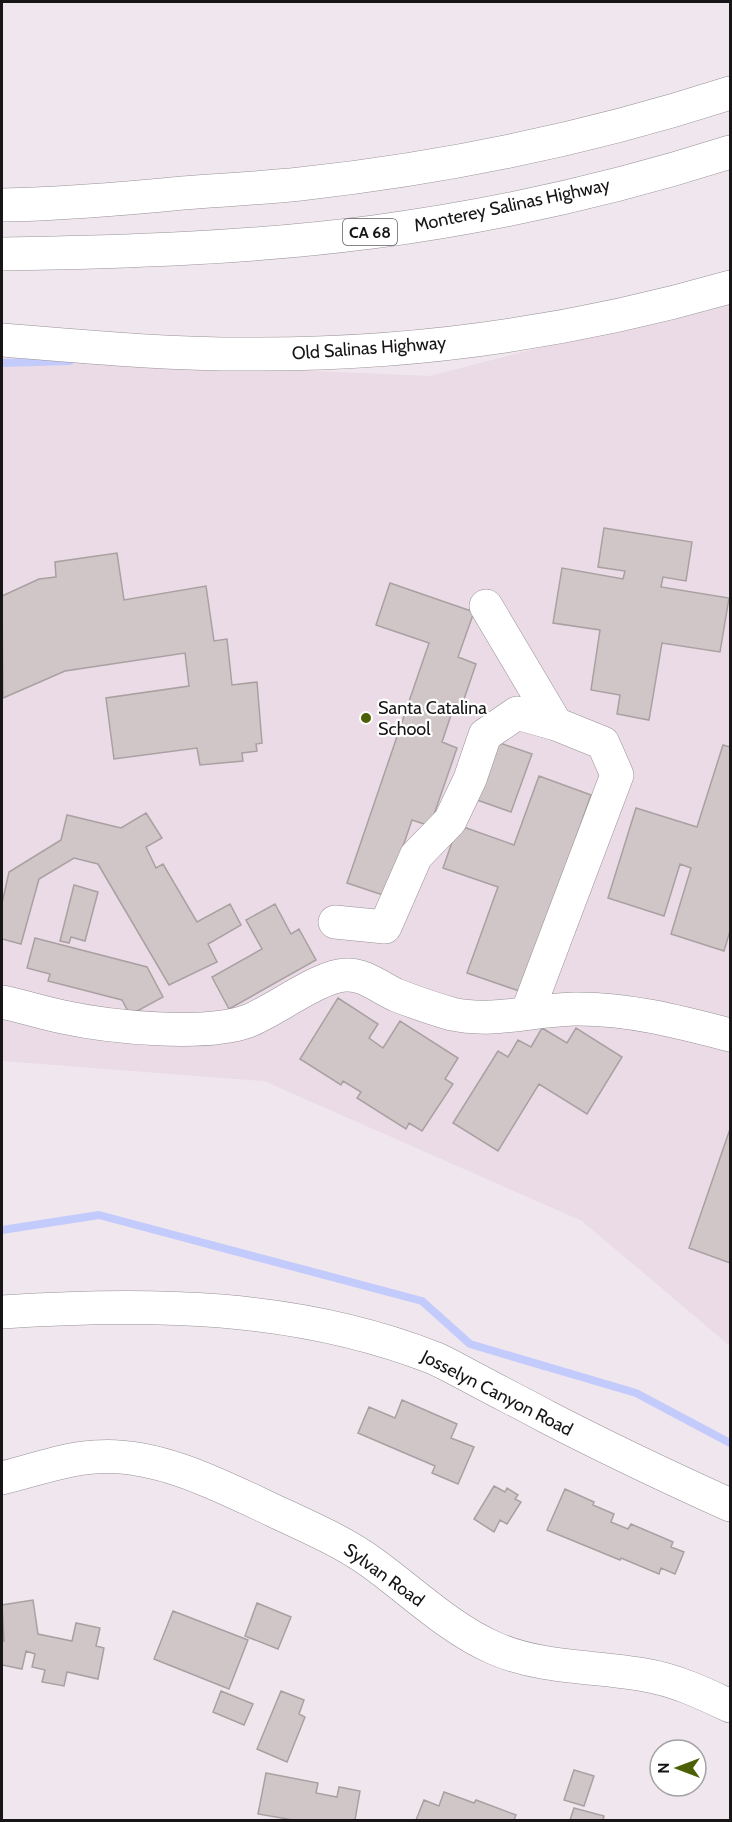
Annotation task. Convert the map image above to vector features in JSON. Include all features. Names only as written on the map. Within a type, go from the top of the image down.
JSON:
[{"type":"main road","points":[[2,205],[68,203],[301,184],[418,168],[590,133],[730,93]]},
{"type":"main road","name":"Monterey Salinas Highway","points":[[2,254],[196,248],[372,232],[476,216],[545,201],[659,173],[730,152]]},
{"type":"main road","points":[[2,187],[184,193]]},
{"type":"main road","name":"Old Salinas Highway","points":[[2,340],[204,354],[376,350],[491,339],[547,330],[648,309],[730,287]]},
{"type":"main road","points":[[486,606],[556,724]]},
{"type":"main road","points":[[335,922],[385,927],[416,856],[450,821],[470,779],[485,735],[517,713],[556,724],[603,744],[617,775],[527,1013]]},
{"type":"main road","points":[[2,1002],[65,1017],[136,1026],[201,1028],[231,1025],[249,1020],[324,981],[345,974],[366,979],[395,994],[453,1014],[493,1017],[576,1009],[620,1012],[730,1035]]},
{"type":"main road","points":[[2,988],[42,1012]]},
{"type":"main road","name":"Josselyn Canyon Road","points":[[2,1312],[56,1308],[199,1309],[252,1313],[346,1331],[437,1359],[591,1440],[730,1505]]},
{"type":"main road","name":"Sylvan Road","points":[[2,1478],[66,1461],[95,1456],[120,1457],[157,1463],[228,1489],[330,1537],[370,1562],[414,1597],[474,1637],[495,1648],[539,1662],[645,1675],[704,1693],[730,1706]]},
{"type":"shaded area","name":"Santa Catalina School","points":[[730,298],[730,1346],[582,1221],[264,1081],[2,1061],[2,358],[430,376]]},
{"type":"building","points":[[604,528],[692,542],[686,581],[663,577],[661,587],[729,598],[720,652],[662,643],[649,720],[617,714],[620,695],[591,690],[600,630],[553,623],[562,568],[623,579],[625,571],[598,567]]},
{"type":"building","points":[[117,553],[124,600],[206,586],[214,641],[227,639],[232,685],[257,682],[262,743],[256,744],[257,751],[242,753],[243,761],[200,765],[197,748],[114,759],[106,698],[189,686],[185,653],[65,671],[3,698],[2,596],[39,579],[56,577],[55,562]]},
{"type":"building","points":[[390,583],[474,612],[458,657],[476,664],[462,705],[455,703],[442,742],[457,748],[430,826],[412,820],[386,896],[347,883],[429,643],[376,625]]},
{"type":"building","points":[[497,742],[532,754],[511,812],[477,800]]},
{"type":"building","points":[[723,745],[730,747],[730,931],[724,951],[671,934],[691,868],[680,864],[664,916],[608,898],[636,808],[697,827]]},
{"type":"building","points":[[539,776],[591,795],[522,992],[467,973],[498,887],[443,868],[458,825],[514,845]]},
{"type":"building","points":[[146,813],[162,838],[146,847],[156,868],[163,864],[197,922],[230,904],[241,925],[208,944],[217,962],[169,985],[98,864],[74,858],[39,879],[21,944],[2,939],[2,903],[9,872],[61,840],[67,815],[121,828]]},
{"type":"building","points":[[74,885],[98,892],[85,941],[71,937],[69,943],[60,941]]},
{"type":"building","points":[[275,904],[291,934],[299,929],[316,960],[229,1009],[212,977],[262,949],[246,920]]},
{"type":"building","points":[[35,938],[147,967],[163,997],[130,1015],[122,1000],[48,981],[50,974],[27,968]]},
{"type":"building","points":[[338,998],[378,1024],[369,1038],[383,1048],[400,1021],[458,1058],[445,1079],[453,1084],[422,1131],[409,1123],[406,1129],[357,1098],[361,1092],[343,1081],[341,1085],[300,1059]]},
{"type":"building","points":[[542,1028],[567,1043],[576,1028],[622,1057],[587,1114],[539,1084],[498,1151],[453,1123],[498,1051],[508,1057],[518,1040],[531,1047]]},
{"type":"building","points":[[730,1129],[730,1263],[689,1248]]},
{"type":"building","points":[[402,1400],[457,1424],[451,1438],[474,1447],[458,1484],[432,1473],[435,1466],[358,1433],[369,1407],[395,1418]]},
{"type":"building","points":[[494,1486],[505,1492],[507,1488],[518,1495],[515,1499],[521,1502],[507,1524],[500,1520],[494,1532],[474,1519]]},
{"type":"building","points":[[565,1489],[614,1514],[611,1522],[628,1529],[631,1524],[673,1542],[671,1547],[684,1552],[675,1574],[661,1568],[659,1574],[547,1530]]},
{"type":"building","points":[[33,1600],[38,1634],[72,1641],[76,1623],[100,1628],[96,1646],[104,1648],[98,1679],[67,1672],[64,1686],[42,1682],[45,1670],[32,1667],[35,1654],[26,1651],[22,1669],[2,1665],[2,1640],[4,1641],[2,1605]]},
{"type":"building","points":[[257,1603],[291,1617],[278,1649],[245,1636]]},
{"type":"building","points":[[173,1611],[248,1640],[229,1689],[154,1659]]},
{"type":"building","points":[[221,1691],[253,1704],[244,1725],[213,1712]]},
{"type":"building","points":[[281,1691],[304,1700],[299,1714],[305,1717],[287,1762],[257,1749]]},
{"type":"building","points":[[574,1770],[594,1776],[584,1806],[564,1800]]},
{"type":"building","points":[[266,1773],[318,1783],[316,1793],[337,1797],[339,1787],[360,1791],[355,1820],[293,1820],[258,1814]]},
{"type":"building","points":[[444,1792],[474,1803],[476,1800],[516,1815],[514,1820],[416,1820],[424,1800],[439,1806]]},
{"type":"building","points":[[574,1808],[604,1816],[603,1820],[570,1820]]},
{"type":"waterway","points":[[2,363],[70,361]]},
{"type":"waterway","points":[[2,1230],[99,1215],[422,1301],[470,1344],[636,1393],[730,1443]]},
{"type":"place","name":"Santa Catalina School","points":[[366,718]]}]
